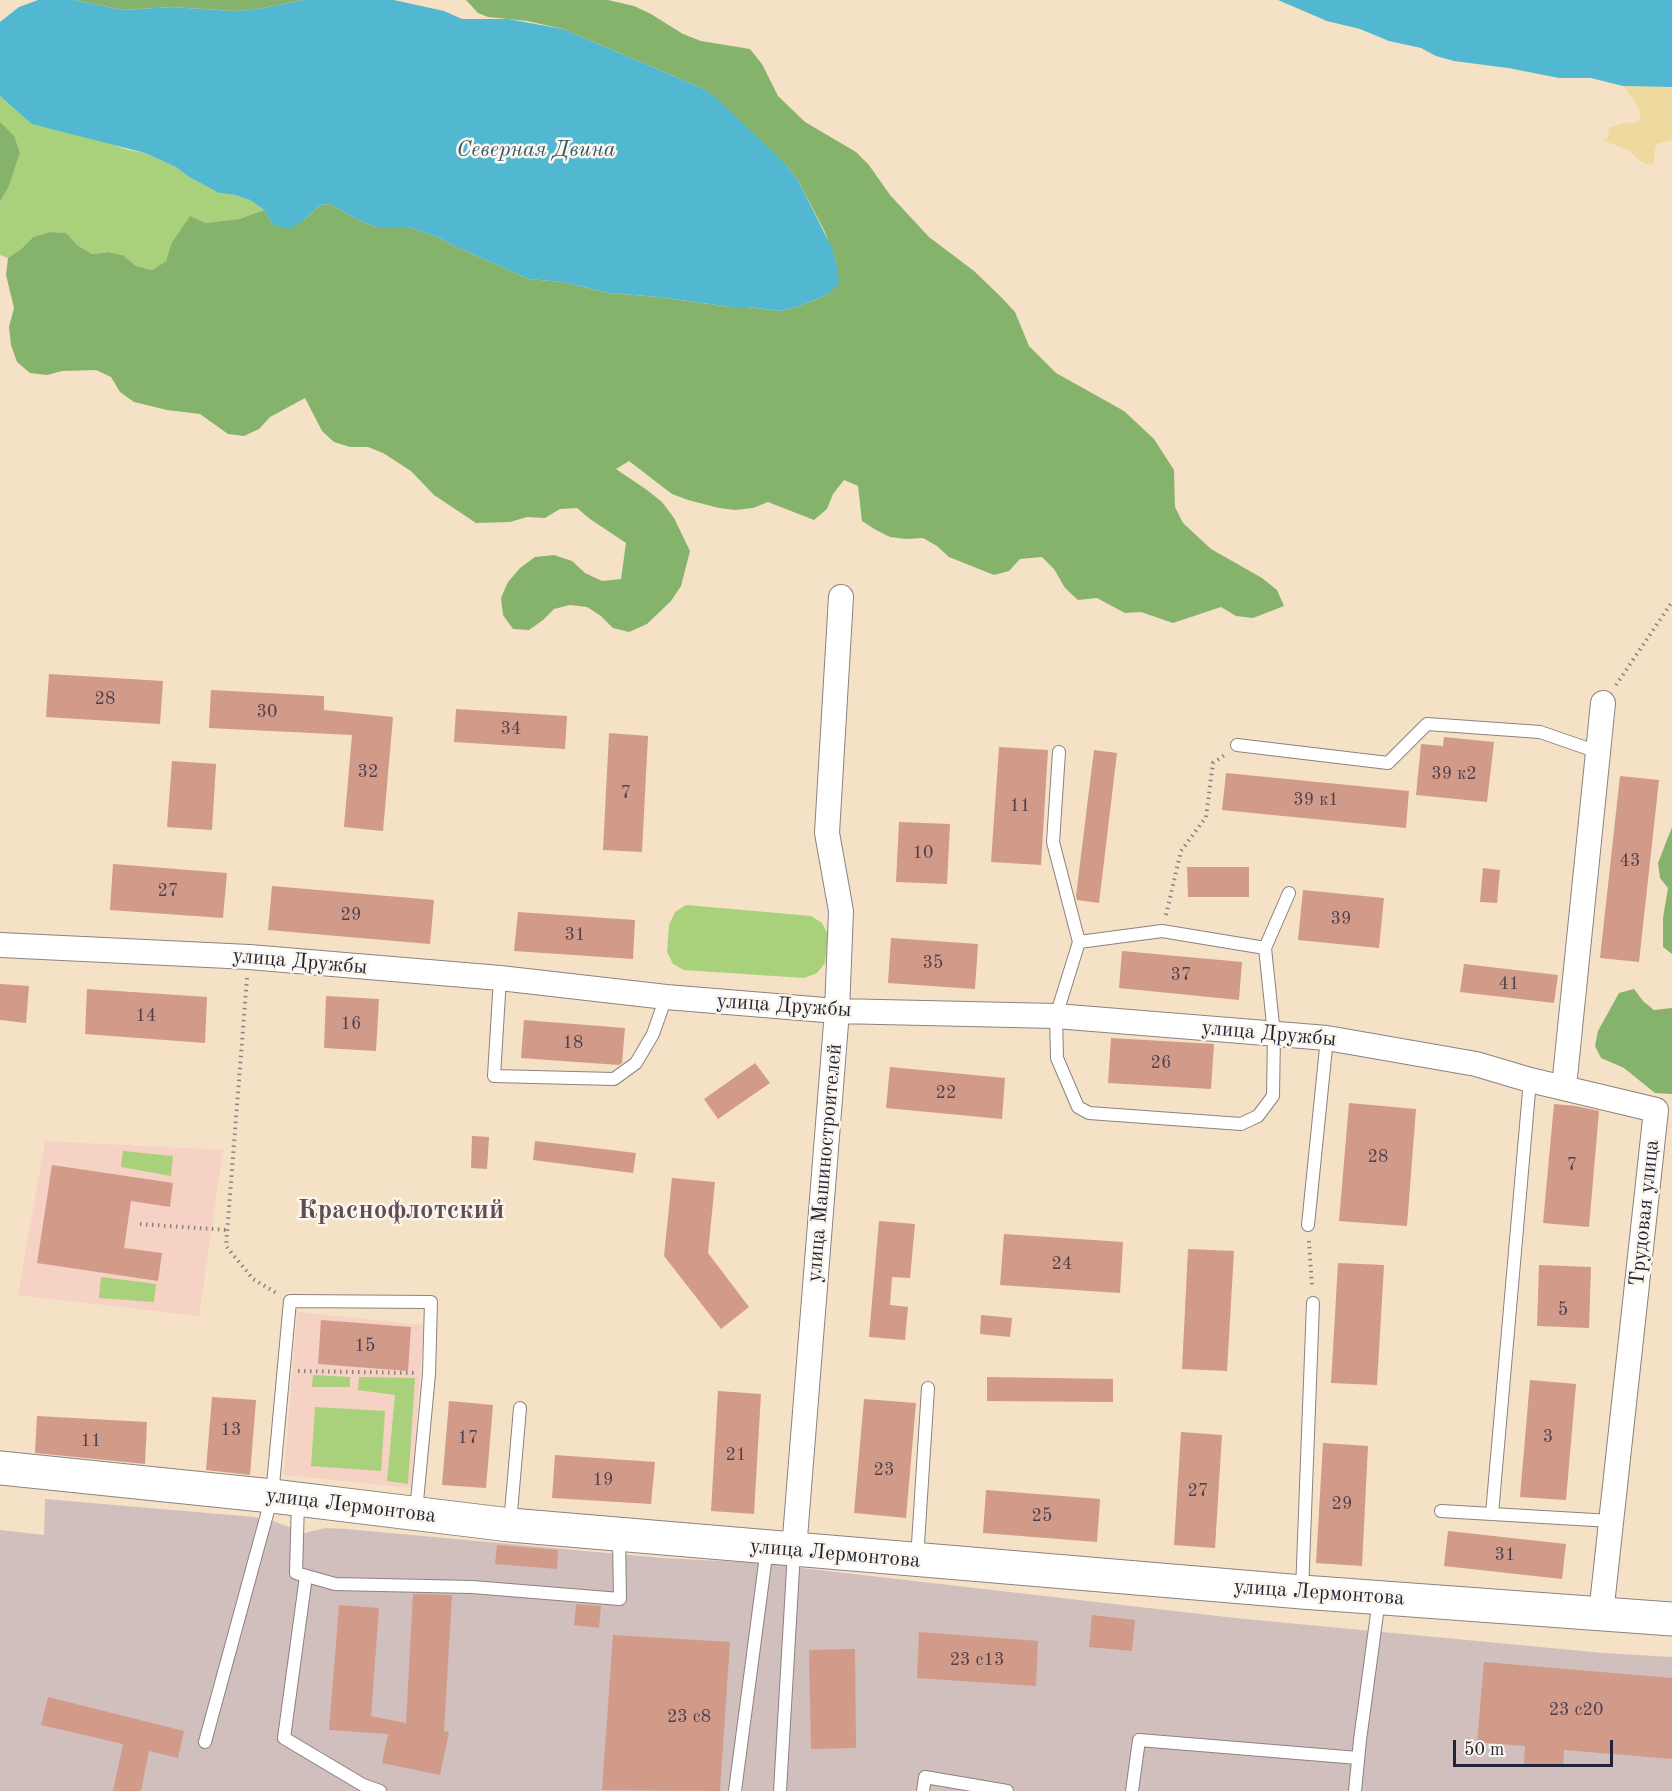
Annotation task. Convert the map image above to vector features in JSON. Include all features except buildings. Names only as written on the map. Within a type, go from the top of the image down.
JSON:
[{"type":"street","name":"улица Машиностроителей","points":[[780,1549],[837,1011],[841,911],[827,833],[841,597]]},
{"type":"street","points":[[1564,1087],[1604,703]]},
{"type":"street","name":"улица Дружбы","points":[[0,945],[249,957],[500,978],[666,997],[837,1011],[1056,1016],[1326,1038],[1476,1064],[1530,1080],[1564,1087]]},
{"type":"street","name":"Трудовая улица","points":[[1564,1087],[1656,1110],[1601,1614]]},
{"type":"street","name":"улица Лермонтова","points":[[0,1468],[619,1535],[1302,1592],[1672,1619]]},
{"type":"lane","points":[[1237,746],[1388,763],[1427,724],[1540,732],[1598,752]]},
{"type":"lane","points":[[1059,752],[1053,842],[1079,942],[1056,1016],[1057,1058],[1078,1107],[1089,1113],[1241,1124],[1258,1116],[1273,1096],[1274,1034],[1265,948],[1289,893]]},
{"type":"lane","points":[[1079,942],[1162,931],[1265,948]]},
{"type":"lane","points":[[500,978],[494,1076],[614,1079],[636,1063],[653,1034],[666,997]]},
{"type":"lane","points":[[1308,1225],[1326,1038]]},
{"type":"lane","points":[[1492,1514],[1530,1080]]},
{"type":"lane","points":[[416,1513],[429,1374],[431,1302],[290,1301],[282,1370],[285,1498],[296,1573],[335,1584],[472,1587],[620,1599],[619,1535]]},
{"type":"lane","points":[[1302,1592],[1313,1303]]},
{"type":"lane","points":[[916,1561],[928,1388]]},
{"type":"lane","points":[[510,1525],[520,1408]]},
{"type":"lane","points":[[205,1742],[285,1498]]},
{"type":"lane","points":[[1441,1511],[1611,1521]]},
{"type":"lane","points":[[735,1791],[780,1549]]},
{"type":"lane","points":[[780,1549],[780,1791]]},
{"type":"lane","points":[[306,1576],[284,1738],[363,1785],[380,1791]]},
{"type":"lane","points":[[1355,1791],[1379,1598]]},
{"type":"lane","points":[[1132,1791],[1139,1740],[1358,1758]]},
{"type":"lane","points":[[923,1791],[925,1777],[1007,1791]]},
{"type":"path","points":[[1604,703],[1672,602]]},
{"type":"path","points":[[1162,931],[1181,851],[1206,817],[1213,764],[1237,746]]},
{"type":"path","points":[[249,957],[226,1246],[253,1279],[290,1301]]},
{"type":"path","points":[[140,1224],[227,1230]]},
{"type":"path","points":[[1308,1225],[1313,1303]]},
{"type":"path","points":[[282,1370],[429,1374]]},
{"type":"shaded area","points":[[45,1141],[223,1150],[199,1316],[18,1295]]},
{"type":"shaded area","points":[[297,1312],[424,1325],[411,1488],[284,1475]]},
{"type":"shaded area","points":[[45,1499],[254,1517],[273,1521],[305,1533],[326,1528],[346,1529],[662,1558],[782,1564],[1235,1618],[1603,1653],[1672,1657],[1672,1791],[0,1791],[0,1530],[44,1535]]},
{"type":"green space","points":[[75,0],[304,0],[253,10],[233,11],[172,7],[122,10]]},
{"type":"green space","points":[[466,0],[608,0],[634,6],[683,34],[701,41],[750,49],[762,64],[778,96],[805,122],[856,152],[869,165],[890,195],[929,237],[974,271],[1001,297],[1015,312],[1029,346],[1056,373],[1124,411],[1154,439],[1174,470],[1175,507],[1183,523],[1211,549],[1262,578],[1277,590],[1284,606],[1253,618],[1236,616],[1221,607],[1173,623],[1141,612],[1125,613],[1097,598],[1078,600],[1065,588],[1054,569],[1042,557],[1020,559],[1009,571],[994,575],[949,557],[937,546],[923,538],[890,537],[862,521],[858,486],[844,480],[833,494],[827,509],[814,520],[768,502],[753,508],[735,510],[688,500],[672,494],[629,461],[616,469],[662,502],[674,518],[690,551],[681,586],[671,601],[647,624],[629,632],[613,628],[587,607],[570,605],[554,609],[529,630],[513,629],[503,615],[501,598],[508,582],[520,568],[535,557],[554,555],[572,561],[585,573],[602,581],[621,579],[626,543],[577,508],[560,509],[545,518],[527,517],[510,522],[476,523],[434,495],[411,471],[383,453],[368,447],[350,447],[334,442],[322,431],[305,398],[270,417],[259,429],[244,436],[228,434],[200,414],[167,410],[134,402],[120,392],[111,377],[96,370],[62,371],[47,375],[30,373],[17,362],[11,345],[9,327],[14,308],[6,275],[8,258],[33,237],[50,232],[66,233],[77,245],[92,254],[108,252],[123,255],[136,266],[152,270],[166,261],[171,244],[190,216],[205,223],[239,219],[264,210],[273,225],[303,221],[320,205],[330,204],[376,227],[408,227],[440,238],[529,279],[562,282],[609,293],[780,311],[827,295],[837,265],[825,232],[799,182],[788,167],[704,89],[563,29],[527,21],[488,17],[478,13]]},
{"type":"green space","points":[[0,96],[7,102],[96,139],[145,153],[176,167],[189,177],[219,193],[250,200],[264,210],[239,219],[205,223],[171,244],[166,261],[152,270],[136,266],[123,255],[108,252],[92,254],[77,245],[65,233],[50,232],[33,237],[8,258],[0,255],[0,202],[9,186],[20,153],[0,122]]},
{"type":"green space","points":[[0,122],[14,136],[20,153],[9,186],[0,202]]},
{"type":"green space","points":[[1672,827],[1672,954],[1663,947],[1663,918],[1668,888],[1660,878],[1658,863]]},
{"type":"green space","points":[[686,905],[811,916],[822,923],[828,935],[825,963],[817,973],[804,978],[684,970],[673,964],[667,952],[669,925],[675,912]]},
{"type":"green space","points":[[1634,989],[1654,1010],[1672,1008],[1672,1094],[1655,1093],[1624,1068],[1601,1058],[1595,1046],[1598,1031],[1619,993]]},
{"type":"green space","points":[[123,1151],[173,1156],[171,1176],[121,1167]]},
{"type":"green space","points":[[101,1277],[156,1284],[154,1302],[99,1298]]},
{"type":"green space","points":[[313,1375],[350,1377],[350,1387],[312,1387]]},
{"type":"green space","points":[[359,1377],[415,1378],[408,1484],[387,1481],[395,1395],[358,1390]]},
{"type":"green space","points":[[315,1407],[385,1411],[381,1471],[311,1466]]},
{"type":"sand","points":[[1623,86],[1672,87],[1672,140],[1657,144],[1654,164],[1649,165],[1640,161],[1628,150],[1602,140],[1608,138],[1609,128],[1638,122],[1641,118],[1638,106]]},
{"type":"water","name":"Северная Двина","points":[[38,0],[75,0],[122,10],[172,7],[232,11],[253,10],[304,0],[394,0],[444,11],[462,19],[508,19],[563,29],[704,89],[721,102],[788,167],[799,182],[832,248],[839,283],[827,295],[780,311],[731,307],[609,293],[562,282],[529,279],[440,238],[408,227],[376,227],[330,204],[320,205],[303,221],[289,229],[273,225],[264,210],[250,200],[219,193],[189,177],[176,167],[145,153],[32,124],[0,96],[0,22],[19,7]]},
{"type":"water","points":[[1278,0],[1672,0],[1672,87],[1623,86],[1591,78],[1559,78],[1454,61],[1436,56],[1421,48],[1389,41],[1360,29],[1327,21]]},
{"type":"district","name":"Краснофлотский","points":[[401,1211]]}]
